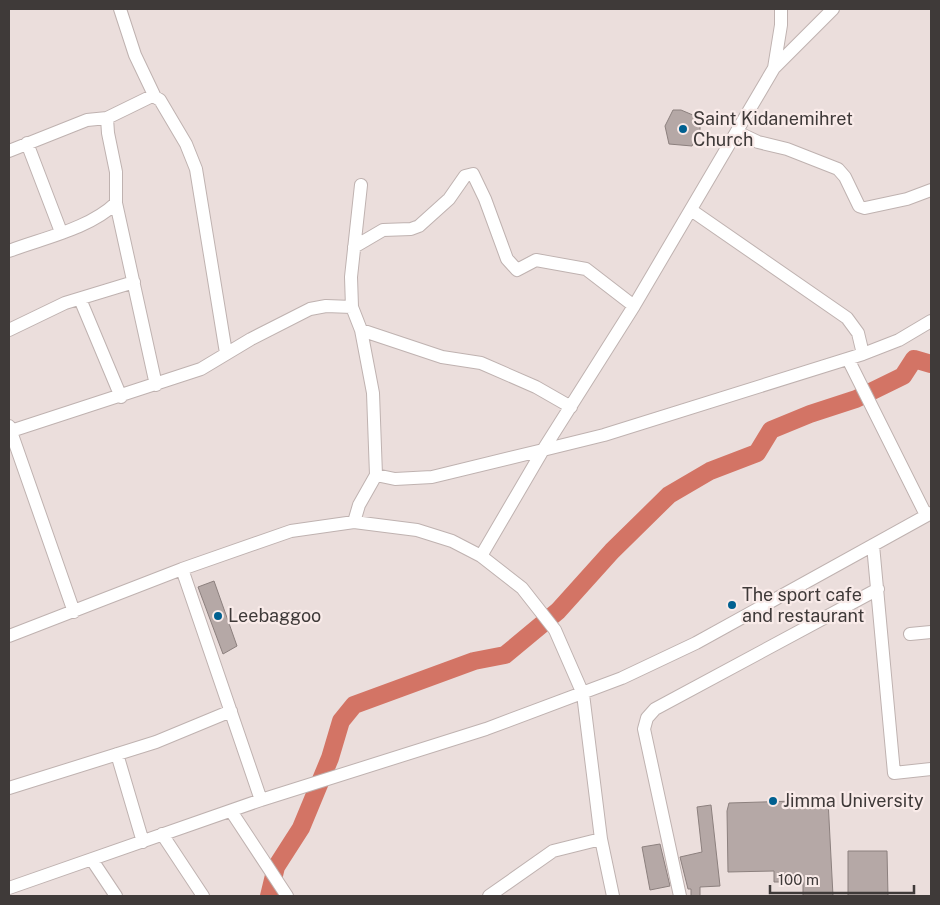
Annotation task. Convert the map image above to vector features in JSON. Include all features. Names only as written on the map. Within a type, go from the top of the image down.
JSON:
[{"type":"street","points":[[120,9],[135,55],[155,97],[160,100],[186,144],[196,170],[226,353]]},
{"type":"street","points":[[774,68],[781,25],[781,9]]},
{"type":"street","points":[[481,556],[543,450],[634,306],[774,68],[834,9]]},
{"type":"street","points":[[9,151],[87,120],[107,118],[150,97],[155,97]]},
{"type":"street","points":[[107,118],[116,172],[116,203],[156,385]]},
{"type":"street","points":[[737,132],[758,142],[787,149],[838,170],[845,177],[859,206],[865,208],[906,199],[931,190]]},
{"type":"street","points":[[27,143],[61,232]]},
{"type":"street","points":[[354,247],[383,230],[411,229],[419,226],[449,200],[465,176],[473,174],[485,199],[506,259],[512,268],[516,270],[523,268],[536,260],[586,269],[634,306]]},
{"type":"street","points":[[354,522],[359,505],[376,474],[373,393],[361,330],[352,307],[354,247],[360,185]]},
{"type":"street","points":[[9,251],[61,232],[107,212],[116,203]]},
{"type":"street","points":[[691,210],[847,318],[858,333],[863,354]]},
{"type":"street","points":[[9,330],[80,299],[134,282]]},
{"type":"street","points":[[80,299],[120,397]]},
{"type":"street","points":[[74,612],[12,446],[10,428],[120,397],[201,369],[226,353],[310,309],[326,306],[352,307]]},
{"type":"street","points":[[376,474],[395,479],[432,477],[604,435],[863,354],[899,340],[931,321]]},
{"type":"street","points":[[361,330],[442,357],[481,363],[536,387],[571,406]]},
{"type":"street","points":[[9,888],[261,800],[486,729],[583,694],[696,643],[928,514],[848,359]]},
{"type":"street","points":[[9,636],[182,569],[291,531],[354,522],[417,530],[452,541],[481,556],[524,592],[555,630],[583,694],[601,839],[613,896]]},
{"type":"street","points":[[873,545],[894,773],[931,769]]},
{"type":"street","points":[[182,569],[261,800]]},
{"type":"street","points":[[680,896],[644,729],[647,718],[655,709],[878,589]]},
{"type":"street","points":[[910,634],[931,632]]},
{"type":"street","points":[[9,788],[156,742],[231,711]]},
{"type":"street","points":[[117,754],[143,842]]},
{"type":"street","points":[[231,811],[287,896]]},
{"type":"street","points":[[162,834],[203,896]]},
{"type":"street","points":[[489,896],[553,851],[601,839]]},
{"type":"street","points":[[92,860],[116,896]]},
{"type":"building","name":"Saint Kidanemihret Church","points":[[673,110],[681,110],[700,118],[700,131],[692,146],[669,144],[665,126]]},
{"type":"building","name":"Leebaggoo","points":[[214,581],[237,646],[223,654],[198,587]]},
{"type":"building","points":[[828,800],[833,896],[803,896],[803,882],[774,882],[774,871],[728,872],[727,811],[729,803]]},
{"type":"building","points":[[711,805],[720,886],[700,887],[700,896],[691,896],[691,889],[688,889],[680,857],[702,852],[697,807]]},
{"type":"building","points":[[660,844],[670,886],[650,890],[642,847]]},
{"type":"building","points":[[848,851],[887,851],[888,896],[848,896]]},
{"type":"waterway","points":[[269,896],[276,867],[301,828],[330,758],[341,721],[354,705],[474,661],[505,655],[558,611],[612,551],[669,495],[710,471],[757,453],[771,430],[810,414],[856,399],[903,376],[914,359],[931,364]]},
{"type":"place","name":"Saint Kidanemihret Church","points":[[683,129]]},
{"type":"place","name":"The sport cafe and restaurant","points":[[732,605]]},
{"type":"place","name":"Leebaggoo","points":[[218,616]]},
{"type":"place","name":"Jimma University","points":[[773,801]]}]
